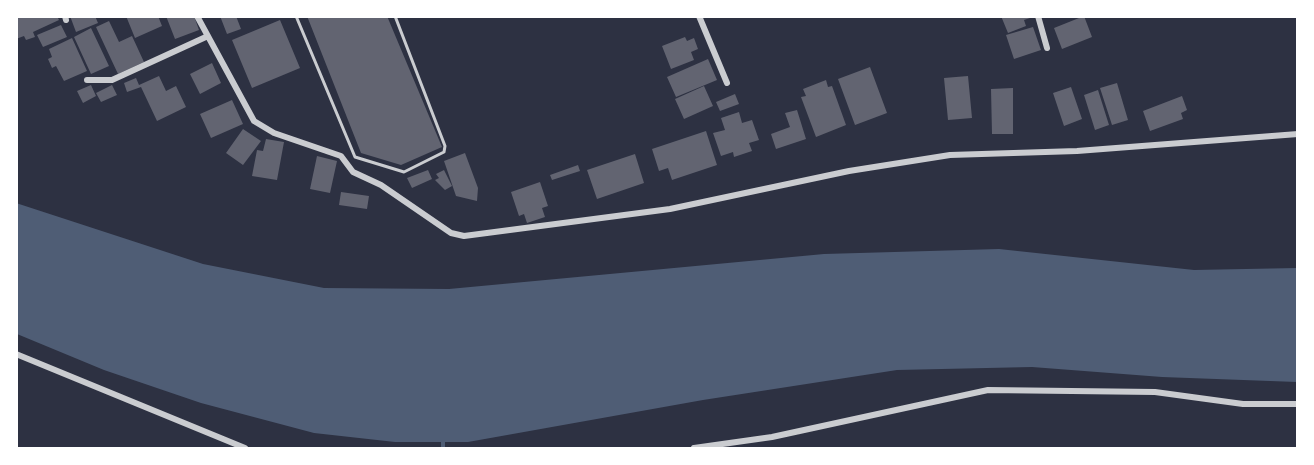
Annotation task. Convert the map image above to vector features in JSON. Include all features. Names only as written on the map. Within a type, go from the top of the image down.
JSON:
[{"type":"street","points":[[197,16],[243,105],[254,121],[274,133],[341,156],[353,172],[381,185],[452,233],[464,236],[670,209],[849,171],[950,155],[1077,151],[1298,134]]},
{"type":"street","points":[[699,16],[727,83]]},
{"type":"street","points":[[1038,16],[1047,48]]},
{"type":"street","points":[[87,80],[112,80],[208,36]]},
{"type":"street","points":[[16,354],[245,448]]},
{"type":"street","points":[[694,448],[772,437],[988,390],[1155,392],[1243,404],[1298,404]]},
{"type":"lane","points":[[296,16],[355,157],[404,172],[444,152],[444,146],[395,16]]},
{"type":"water","points":[[16,203],[203,264],[324,288],[449,289],[824,254],[999,249],[1194,270],[1297,268],[1297,382],[1162,377],[1032,367],[897,370],[703,400],[468,442],[395,442],[314,433],[201,403],[104,370],[17,334]]},
{"type":"building","points":[[19,16],[57,16],[59,20],[33,32],[35,37],[26,40],[24,36],[16,39],[16,18]]},
{"type":"building","points":[[70,16],[95,16],[98,23],[76,32]]},
{"type":"building","points":[[126,16],[158,16],[162,26],[135,38]]},
{"type":"building","points":[[166,16],[194,16],[199,30],[175,39]]},
{"type":"building","points":[[220,16],[236,16],[241,29],[227,34]]},
{"type":"building","points":[[307,16],[387,16],[442,147],[401,165],[361,153]]},
{"type":"building","points":[[1001,16],[1033,17],[1024,20],[1026,26],[1008,33]]},
{"type":"building","points":[[1084,16],[1092,37],[1062,49],[1054,28]]},
{"type":"building","points":[[280,20],[300,68],[252,88],[232,40]]},
{"type":"building","points":[[109,21],[119,42],[132,36],[144,62],[118,74],[96,27]]},
{"type":"building","points":[[61,25],[67,37],[43,47],[37,35]]},
{"type":"building","points":[[1033,27],[1041,50],[1014,59],[1006,35]]},
{"type":"building","points":[[91,28],[109,66],[91,74],[74,37]]},
{"type":"building","points":[[685,37],[687,41],[694,38],[698,49],[691,52],[694,60],[671,69],[662,46]]},
{"type":"building","points":[[72,38],[87,71],[64,81],[56,66],[52,68],[48,59],[52,57],[49,49]]},
{"type":"building","points":[[708,59],[717,80],[676,97],[667,77]]},
{"type":"building","points":[[212,63],[221,83],[200,94],[190,74]]},
{"type":"building","points":[[870,67],[887,113],[855,125],[838,79]]},
{"type":"building","points":[[159,76],[166,91],[176,86],[186,107],[157,121],[141,87],[127,92],[124,83],[136,78],[139,85]]},
{"type":"building","points":[[968,76],[972,118],[948,120],[944,78]]},
{"type":"building","points":[[826,80],[828,87],[832,86],[846,125],[816,137],[801,97],[806,96],[803,89]]},
{"type":"building","points":[[1117,83],[1128,120],[1112,125],[1100,88]]},
{"type":"building","points":[[91,85],[96,96],[83,103],[77,91]]},
{"type":"building","points":[[112,85],[117,95],[101,102],[96,93]]},
{"type":"building","points":[[704,86],[713,106],[684,119],[675,99]]},
{"type":"building","points":[[1071,87],[1082,119],[1064,126],[1053,93]]},
{"type":"building","points":[[1013,88],[1013,134],[992,134],[991,89]]},
{"type":"building","points":[[1098,90],[1109,125],[1095,130],[1084,95]]},
{"type":"building","points":[[735,94],[739,104],[720,111],[716,102]]},
{"type":"building","points":[[1182,96],[1187,110],[1181,113],[1183,119],[1150,131],[1143,111]]},
{"type":"building","points":[[232,100],[243,124],[211,138],[200,114]]},
{"type":"building","points":[[797,110],[806,139],[776,149],[771,134],[790,127],[785,113]]},
{"type":"building","points":[[739,112],[742,123],[752,120],[759,140],[749,143],[752,151],[734,157],[733,152],[721,156],[713,133],[725,130],[721,118]]},
{"type":"building","points":[[243,129],[261,141],[243,165],[226,153]]},
{"type":"building","points":[[706,131],[717,165],[672,180],[668,168],[659,171],[652,149]]},
{"type":"building","points":[[266,139],[284,142],[277,180],[252,176],[257,150],[263,151]]},
{"type":"building","points":[[465,153],[478,188],[477,201],[456,196],[444,161]]},
{"type":"building","points":[[635,154],[644,183],[597,199],[587,170]]},
{"type":"building","points":[[317,156],[337,161],[330,193],[310,189]]},
{"type":"building","points":[[578,165],[580,171],[552,180],[550,175]]},
{"type":"building","points":[[428,170],[432,179],[412,188],[407,178]]},
{"type":"building","points":[[444,170],[452,186],[445,190],[435,180],[439,178],[436,174]]},
{"type":"building","points":[[540,182],[548,206],[542,208],[545,217],[527,223],[524,214],[519,216],[511,192]]},
{"type":"building","points":[[341,192],[369,196],[367,209],[339,205]]},
{"type":"waterway","points":[[443,442],[443,448]]}]
